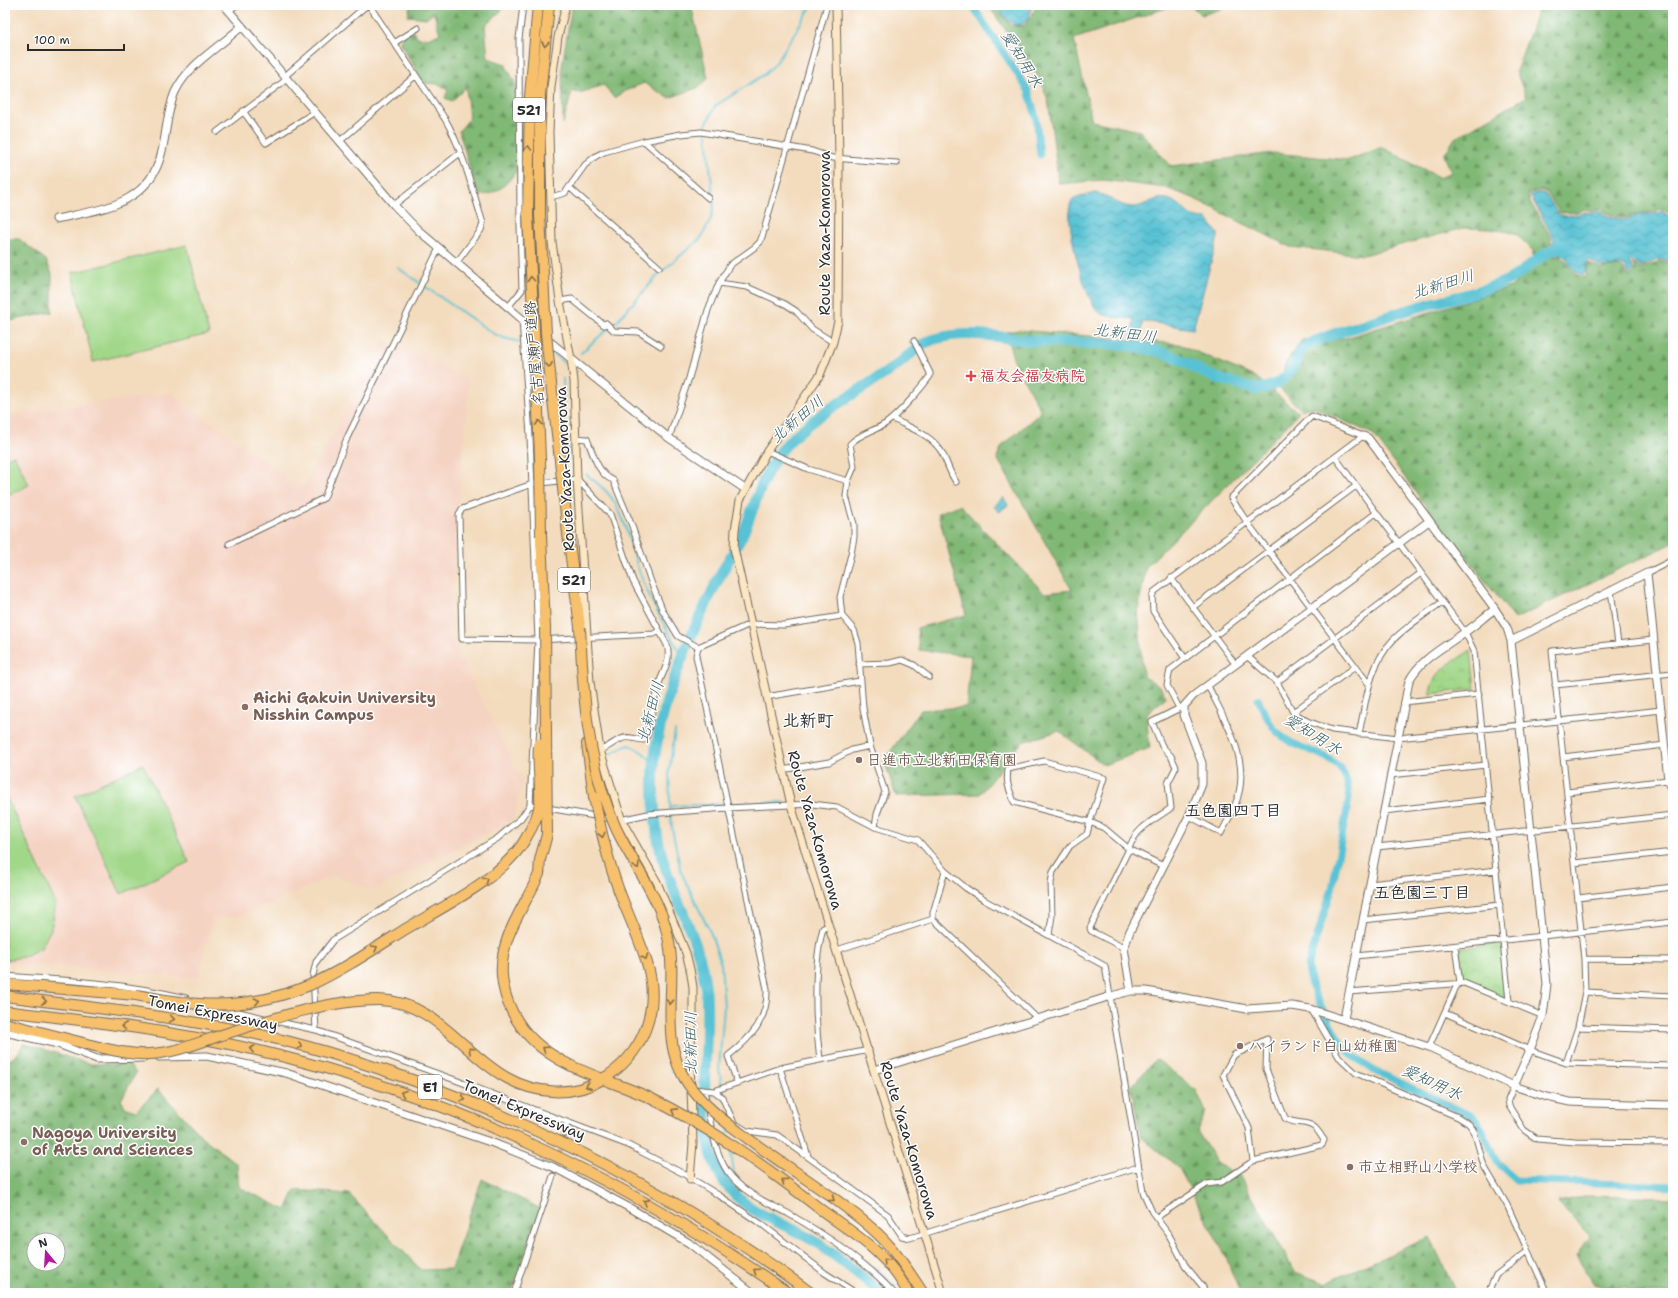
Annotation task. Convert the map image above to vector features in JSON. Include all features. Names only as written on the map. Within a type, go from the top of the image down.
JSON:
[{"type":"highway","name":"名古屋瀬戸道路","points":[[538,5],[530,96],[528,215],[540,458],[541,536],[545,628],[544,683]]},
{"type":"highway","name":"名古屋瀬戸道路","points":[[549,5],[540,96],[540,215],[546,333],[568,534],[580,627],[583,697]]},
{"type":"highway","points":[[5,984],[136,995],[191,1004],[222,1005],[254,1002],[286,994],[311,984],[339,970],[485,880],[518,851],[531,828],[540,802],[538,762],[544,683]]},
{"type":"highway","points":[[544,683],[547,834],[540,861],[540,871],[513,924],[502,963],[504,987],[515,1018],[536,1043],[557,1057],[669,1108],[748,1155],[876,1251],[895,1271],[908,1293]]},
{"type":"highway","points":[[5,1023],[127,1053],[163,1053],[290,1015],[341,1004],[378,1000],[404,1004],[426,1014],[446,1028],[497,1072],[519,1084],[532,1088],[557,1092],[583,1088],[596,1083],[619,1068],[638,1047],[649,1021],[652,1008],[651,979],[647,964],[617,886],[604,844],[590,772],[583,697]]},
{"type":"highway","points":[[583,697],[592,755],[602,792],[623,842],[654,896],[665,924],[670,952],[670,1018],[672,1046],[675,1058],[685,1080],[703,1102],[734,1129],[854,1215],[878,1234],[897,1255],[923,1293]]},
{"type":"highway","name":"Tomei Expressway","points":[[5,996],[151,1016],[253,1034],[381,1069],[433,1088],[537,1130],[622,1172],[715,1226],[769,1262],[811,1293]]},
{"type":"highway","name":"Tomei Expressway","points":[[5,1011],[145,1029],[256,1050],[325,1068],[441,1107],[538,1146],[620,1187],[702,1235],[788,1293]]},
{"type":"main road","name":"Route Yaza-Komorowa","points":[[566,5],[558,37],[551,87],[549,132],[552,242],[560,302],[571,359],[576,405],[577,479],[590,682],[600,750],[622,821],[657,882],[686,953],[693,987],[690,1088],[693,1143],[690,1179]]},
{"type":"main road","name":"Route Yaza-Komorowa","points":[[836,5],[839,158],[839,305],[834,342],[820,374],[767,451],[745,489],[738,509],[734,548],[782,770],[791,805],[869,1050],[943,1293]]},
{"type":"street","points":[[224,5],[394,205],[418,230],[522,319],[669,438],[745,489]]},
{"type":"street","points":[[229,11],[236,5]]},
{"type":"street","points":[[217,132],[286,78],[368,5],[452,131],[460,153],[483,223],[481,230],[456,262]]},
{"type":"street","points":[[508,307],[522,290],[520,227],[519,39],[523,5]]},
{"type":"street","points":[[669,438],[690,376],[708,310],[719,283],[730,265],[760,242],[827,5]]},
{"type":"street","points":[[56,219],[112,207],[130,199],[147,183],[156,170],[162,151],[167,116],[176,91],[189,71],[242,26]]},
{"type":"street","points":[[394,43],[418,28]]},
{"type":"street","points":[[340,141],[415,76]]},
{"type":"street","points":[[244,111],[266,143],[315,112]]},
{"type":"street","points":[[551,197],[563,195],[585,165],[596,156],[604,152],[644,141],[701,132],[812,151],[839,158],[897,163]]},
{"type":"street","points":[[644,141],[708,198]]},
{"type":"street","points":[[394,205],[460,153]]},
{"type":"street","points":[[569,187],[659,267]]},
{"type":"street","points":[[229,544],[324,498],[347,438],[438,248]]},
{"type":"street","points":[[719,283],[747,288],[785,304],[796,311],[812,329],[834,342]]},
{"type":"street","points":[[560,302],[572,298],[598,320],[607,324],[612,330],[618,332],[638,332],[661,346]]},
{"type":"street","points":[[316,1030],[313,975],[316,962],[333,940],[356,924],[498,838],[521,818],[530,805],[538,640],[530,436],[522,319]]},
{"type":"street","points":[[875,827],[877,814],[885,792],[870,746],[862,708],[857,636],[842,616],[840,597],[854,537],[852,516],[846,496],[848,481],[854,467],[850,444],[854,439],[880,427],[892,419],[930,376],[930,373],[914,342]]},
{"type":"street","points":[[1369,684],[1333,638],[1247,522],[1231,498],[1312,416],[1368,438],[1495,609],[1507,628],[1511,641],[1543,938],[1546,984],[1542,1016],[1530,1050],[1508,1100],[1509,1106],[1524,1130],[1537,1139],[1575,1142],[1673,1143]]},
{"type":"street","points":[[892,419],[918,431],[936,444],[942,453],[950,474],[956,482]]},
{"type":"street","points":[[1184,657],[1153,611],[1151,605],[1154,592],[1363,436]]},
{"type":"street","points":[[576,438],[587,439],[603,473],[607,478],[613,480],[632,526],[651,582],[663,611],[674,631],[685,641],[697,646],[750,624],[784,625],[842,616]]},
{"type":"street","points":[[767,451],[808,469],[848,481]]},
{"type":"street","points":[[1334,457],[1465,632],[1474,651],[1509,1001]]},
{"type":"street","points":[[600,750],[626,737],[644,740],[647,736],[658,688],[669,659],[667,645],[633,581],[610,514],[577,479],[532,484],[462,509],[459,514],[462,639],[538,640],[587,636],[654,634],[659,631]]},
{"type":"street","points":[[1193,607],[1356,486]]},
{"type":"street","points":[[1131,991],[1124,948],[1130,931],[1200,791],[1202,763],[1181,707],[1167,685],[1167,678],[1170,670],[1184,657],[1376,513]]},
{"type":"street","points":[[1124,948],[1091,931],[1090,928],[1129,849],[1132,838],[1145,825],[1171,808],[1168,783],[1176,767],[1172,756],[1162,746],[1152,722],[1181,707],[1193,696],[1248,657],[1429,521]]},
{"type":"street","points":[[1511,641],[1673,560]]},
{"type":"street","points":[[1276,682],[1421,573]]},
{"type":"street","points":[[1646,573],[1662,710],[1668,780],[1673,790]]},
{"type":"street","points":[[1172,578],[1236,665]]},
{"type":"street","points":[[1612,590],[1618,644]]},
{"type":"street","points":[[1359,734],[1369,684],[1380,658],[1393,640],[1442,602]]},
{"type":"street","points":[[1344,1019],[1404,702],[1410,681],[1418,667],[1430,656],[1495,609]]},
{"type":"street","points":[[1566,1063],[1578,1027],[1585,992],[1584,959],[1552,651],[1653,640]]},
{"type":"street","points":[[697,646],[696,656],[767,994],[759,1026],[743,1045],[728,1056],[736,1082]]},
{"type":"street","points":[[1248,657],[1276,682],[1293,712],[1307,721],[1332,730],[1359,734],[1398,738],[1662,710]]},
{"type":"street","points":[[859,664],[902,660],[914,665],[928,677]]},
{"type":"street","points":[[1293,712],[1355,667]]},
{"type":"street","points":[[1555,685],[1673,673]]},
{"type":"street","points":[[766,697],[860,681]]},
{"type":"street","points":[[1188,816],[1221,833],[1236,805],[1241,786],[1240,765],[1236,744],[1208,686]]},
{"type":"street","points":[[1404,702],[1479,694]]},
{"type":"street","points":[[1563,757],[1665,745]]},
{"type":"street","points":[[782,770],[829,762],[852,750],[870,746]]},
{"type":"street","points":[[1049,935],[1052,916],[1051,883],[1053,872],[1070,846],[1086,834],[1090,822],[1104,778],[1044,761],[1008,769],[1006,782],[1014,802],[1090,822],[1104,828],[1129,849],[1163,866]]},
{"type":"street","points":[[1390,774],[1486,765]]},
{"type":"street","points":[[1567,792],[1668,780]]},
{"type":"street","points":[[1384,811],[1490,799]]},
{"type":"street","points":[[530,805],[622,821],[648,814],[727,808],[812,804],[837,807],[875,827],[918,840],[945,871],[984,900],[1105,966],[1138,1167],[1147,1201],[1185,1265],[1203,1287],[1205,1293]]},
{"type":"street","points":[[1377,847],[1673,815]]},
{"type":"street","points":[[1574,863],[1673,852]]},
{"type":"street","points":[[1370,884],[1497,870]]},
{"type":"street","points":[[945,871],[933,913],[933,919],[1038,1019]]},
{"type":"street","points":[[1578,898],[1673,887]]},
{"type":"street","points":[[1363,920],[1500,905]]},
{"type":"street","points":[[837,950],[933,919]]},
{"type":"street","points":[[1356,956],[1543,938],[1673,922]]},
{"type":"street","points":[[820,1060],[816,1027],[818,944],[823,928],[830,926]]},
{"type":"street","points":[[1429,1047],[1456,987],[1460,983],[1456,946]]},
{"type":"street","points":[[1584,959],[1673,960]]},
{"type":"street","points":[[5,976],[100,983],[153,990],[316,1030],[472,1086],[628,1145],[690,1179],[748,1215],[825,1273],[856,1293]]},
{"type":"street","points":[[1349,992],[1460,983],[1509,1001],[1542,1016]]},
{"type":"street","points":[[874,1070],[1111,996],[1131,991],[1160,992],[1247,1009],[1292,1006],[1312,1009],[1429,1047],[1514,1086],[1547,1097],[1570,1102],[1673,1105]]},
{"type":"street","points":[[1585,992],[1673,996]]},
{"type":"street","points":[[1312,1009],[1339,1057],[1356,1073],[1458,1117],[1469,1124],[1477,1140],[1478,1152],[1484,1166],[1507,1205],[1547,1293]]},
{"type":"street","points":[[1445,1013],[1530,1050],[1566,1063],[1673,1066]]},
{"type":"street","points":[[1578,1027],[1673,1030]]},
{"type":"street","points":[[5,1032],[58,1044],[97,1059],[207,1056],[243,1063],[286,1074],[435,1122],[553,1167],[628,1207],[689,1243],[753,1293]]},
{"type":"street","points":[[1157,1217],[1207,1184],[1222,1182],[1253,1161],[1322,1145],[1324,1140],[1310,1124],[1288,1121],[1285,1118],[1266,1069],[1267,1039],[1234,1055],[1223,1075],[1249,1128],[1253,1161]]},
{"type":"street","points":[[690,1088],[714,1091],[736,1082],[780,1068],[869,1050]]},
{"type":"street","points":[[780,1068],[808,1157]]},
{"type":"street","points":[[704,1090],[717,1150],[727,1171],[741,1188],[790,1214],[873,1270],[894,1293]]},
{"type":"street","points":[[714,1091],[722,1097],[734,1123],[747,1131],[777,1135],[888,1215],[902,1236],[910,1238],[1138,1167]]},
{"type":"street","points":[[565,1134],[567,1122]]},
{"type":"street","points":[[514,1293],[553,1176]]},
{"type":"street","points":[[1488,1293],[1496,1275],[1528,1251]]},
{"type":"shaded area","name":"Aichi Gakuin University Nisshin Campus","points":[[385,340],[469,381],[448,633],[523,782],[513,820],[372,891],[336,875],[244,915],[213,918],[198,978],[5,963],[5,415],[170,393],[303,488]]},
{"type":"green space","points":[[410,5],[507,5],[485,26],[488,58],[505,64],[516,85],[516,171],[501,188],[496,191],[486,195],[480,195],[475,186],[459,131],[469,119],[466,87],[452,101],[445,98],[448,90],[439,84],[424,83],[400,43],[403,32],[412,29],[418,38],[427,38],[440,34],[434,13],[426,18],[408,16]]},
{"type":"green space","points":[[572,5],[691,5],[708,78],[700,87],[669,98],[644,83],[625,91],[614,98],[604,85],[579,93],[572,91],[563,124],[562,66]]},
{"type":"green space","points":[[988,5],[994,5],[1011,25],[1024,26],[1038,5],[1175,5],[1074,39],[1092,121],[1140,131],[1171,166],[1273,153],[1349,160],[1382,147],[1440,178],[1451,172],[1444,155],[1455,138],[1526,97],[1516,71],[1538,11],[1556,5],[1673,5],[1673,216],[1663,209],[1625,218],[1608,214],[1601,209],[1592,211],[1584,209],[1579,212],[1560,213],[1547,193],[1540,190],[1528,194],[1530,202],[1551,237],[1551,243],[1549,245],[1555,256],[1564,258],[1572,270],[1583,278],[1586,276],[1587,264],[1590,263],[1601,269],[1619,266],[1625,270],[1624,273],[1630,276],[1636,270],[1632,262],[1639,269],[1658,262],[1673,262],[1673,543],[1515,619],[1422,501],[1373,434],[1313,407],[1301,410],[1279,388],[1286,362],[1302,340],[1346,338],[1511,287],[1533,266],[1533,251],[1515,233],[1490,229],[1464,228],[1363,255],[1290,247],[1193,198],[1166,188],[1103,180],[1059,184],[1048,100],[1040,79]]},
{"type":"green space","points":[[1189,5],[1227,5],[1227,7],[1202,15]]},
{"type":"green space","points":[[5,239],[19,239],[46,260],[52,274],[52,312],[5,322]]},
{"type":"green space","points":[[187,245],[209,334],[93,362],[72,273]]},
{"type":"green space","points":[[1019,330],[1179,344],[1257,378],[1299,413],[1146,567],[1138,610],[1143,676],[1160,686],[1166,697],[1146,715],[1150,748],[1104,765],[1059,731],[1022,742],[980,794],[896,796],[884,760],[921,710],[966,707],[971,656],[919,650],[917,628],[966,615],[938,513],[960,505],[1044,593],[1072,590],[997,458],[1002,446],[1041,412],[1013,358],[1006,332]]},
{"type":"green space","points":[[14,455],[29,485],[5,497],[5,459]]},
{"type":"green space","points":[[1471,650],[1475,689],[1430,694],[1435,679],[1439,673]]},
{"type":"green space","points":[[143,764],[189,862],[121,894],[75,796]]},
{"type":"green space","points":[[5,794],[56,904],[51,929],[41,948],[23,957],[5,960]]},
{"type":"green space","points":[[1502,943],[1507,998],[1463,979],[1458,948]]},
{"type":"green space","points":[[23,1043],[91,1064],[128,1064],[136,1073],[121,1100],[126,1108],[136,1111],[158,1089],[202,1137],[237,1164],[239,1187],[286,1210],[295,1190],[349,1194],[421,1270],[451,1269],[482,1179],[541,1209],[511,1293],[5,1293],[5,1062],[19,1052]]},
{"type":"green space","points":[[1156,1059],[1196,1090],[1206,1112],[1197,1131],[1217,1163],[1241,1177],[1295,1272],[1325,1283],[1430,1237],[1456,1293],[1240,1293],[1225,1255],[1179,1168],[1141,1137],[1131,1087]]},
{"type":"green space","points":[[1584,1196],[1673,1198],[1673,1293],[1628,1293],[1627,1288],[1605,1287],[1594,1284],[1576,1256],[1589,1236],[1558,1202]]},
{"type":"water","points":[[998,5],[1033,5],[1030,14],[1024,23],[1016,25],[1008,20]]},
{"type":"water","points":[[1540,192],[1546,195],[1559,215],[1565,216],[1584,212],[1592,213],[1600,211],[1607,216],[1625,220],[1641,214],[1654,214],[1662,211],[1673,219],[1673,260],[1657,260],[1639,267],[1632,260],[1629,262],[1634,270],[1630,274],[1626,272],[1627,269],[1624,266],[1618,265],[1605,268],[1590,260],[1586,264],[1586,270],[1583,276],[1572,268],[1565,256],[1556,254],[1551,245],[1554,241],[1553,237],[1530,195]]},
{"type":"water","points":[[1095,193],[1104,195],[1122,205],[1132,207],[1141,206],[1158,199],[1173,201],[1189,214],[1207,219],[1218,234],[1193,329],[1143,321],[1140,337],[1131,336],[1134,319],[1117,318],[1104,315],[1094,306],[1082,278],[1077,260],[1070,226],[1070,212],[1071,202],[1073,199]]},
{"type":"water","points":[[1003,497],[1008,505],[999,512],[994,507]]},
{"type":"waterway","points":[[581,353],[618,320],[659,274],[701,238],[710,221],[714,207],[706,125],[715,106],[765,74],[776,63],[812,5]]},
{"type":"waterway","name":"愛知用水","points":[[972,5],[1028,90],[1036,117],[1040,155]]},
{"type":"waterway","name":"北新田川","points":[[882,1293],[816,1242],[767,1217],[744,1203],[725,1183],[715,1163],[708,1140],[705,1116],[707,1015],[703,970],[690,929],[666,868],[656,825],[654,762],[661,721],[667,700],[682,658],[700,617],[741,538],[770,467],[777,456],[796,434],[809,424],[838,403],[883,375],[920,347],[935,339],[947,336],[972,334],[1035,341],[1100,343],[1133,346],[1169,355],[1180,359],[1209,375],[1258,389],[1271,386],[1284,379],[1293,368],[1301,350],[1316,341],[1406,310],[1495,286],[1514,277],[1545,254],[1566,244]]},
{"type":"waterway","points":[[398,268],[494,334],[507,339],[531,344]]},
{"type":"waterway","points":[[552,353],[564,363]]},
{"type":"waterway","points":[[563,379],[565,435],[572,459]]},
{"type":"waterway","points":[[586,474],[607,492],[614,501],[624,521],[645,587],[660,618],[683,657]]},
{"type":"waterway","name":"愛知用水","points":[[1258,699],[1268,720],[1276,731],[1287,740],[1333,762],[1341,770],[1347,782],[1349,799],[1332,889],[1308,965],[1310,981],[1315,994],[1344,1047],[1353,1056],[1373,1070],[1472,1116],[1484,1132],[1491,1150],[1500,1165],[1516,1180],[1673,1186]]},
{"type":"waterway","points":[[670,806],[669,772],[675,731]]},
{"type":"waterway","points":[[609,755],[623,747],[630,745],[642,752],[654,763]]},
{"type":"waterway","points":[[724,1098],[719,1068],[724,1007],[721,964],[711,934],[681,872],[672,828],[670,806],[783,802]]},
{"type":"waterway","points":[[728,1128],[729,1139]]},
{"type":"waterway","points":[[730,1148],[734,1173],[738,1180]]},
{"type":"waterway","points":[[835,1240],[847,1249]]},
{"type":"waterway","points":[[859,1257],[884,1275],[901,1293]]},
{"type":"tunnel","points":[[553,1176],[565,1134]]},
{"type":"place","name":"福友会福友病院","points":[[971,376]]},
{"type":"place","name":"Aichi Gakuin University Nisshin Campus","points":[[245,707]]},
{"type":"place","name":"日進市立北新田保育園","points":[[859,760]]},
{"type":"place","name":"ハイランド白山幼稚園","points":[[1240,1046]]},
{"type":"place","name":"Nagoya University of Arts and Sciences","points":[[24,1142]]},
{"type":"place","name":"市立相野山小学校","points":[[1350,1167]]},
{"type":"district","name":"北新町","points":[[808,720]]},
{"type":"district","name":"五色園四丁目","points":[[1233,810]]},
{"type":"district","name":"五色園三丁目","points":[[1422,892]]}]
